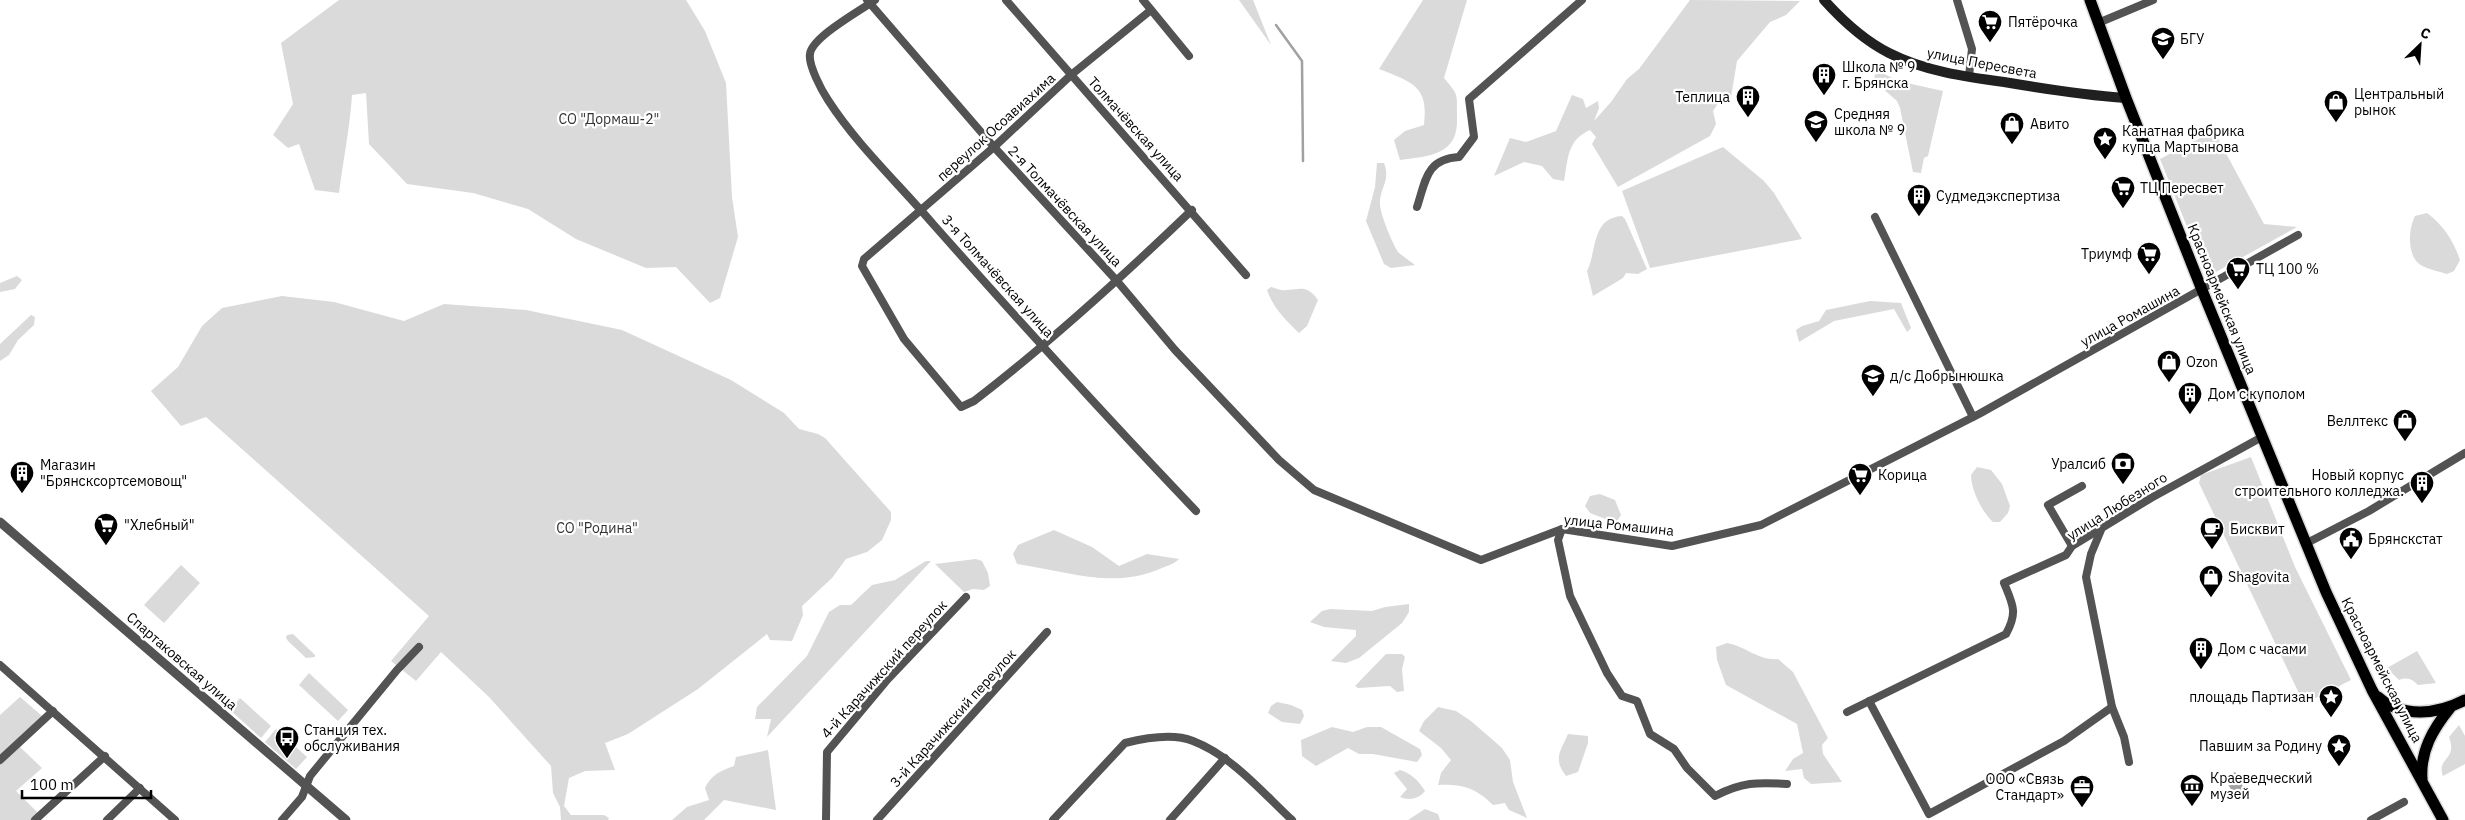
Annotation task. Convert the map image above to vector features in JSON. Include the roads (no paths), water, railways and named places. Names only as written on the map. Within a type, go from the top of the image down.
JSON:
[{"type":"main road","name":"улица Пересвета","points":[[1824,0],[1872,43],[1904,60],[1969,76],[2077,94],[2126,98]]},
{"type":"main road","name":"Красноармейская улица","points":[[2090,0],[2126,98],[2305,544],[2372,690],[2443,820]]},
{"type":"main road","points":[[2372,690],[2386,703],[2409,712],[2433,712],[2450,708],[2465,700]]},
{"type":"main road","points":[[2423,782],[2422,767],[2426,744],[2450,708]]},
{"type":"street","name":"Толмачёвская улица","points":[[1006,0],[1192,210],[1246,275]]},
{"type":"street","points":[[1142,0],[1189,56]]},
{"type":"street","points":[[1417,207],[1432,166],[1438,161],[1459,157],[1474,137],[1469,98],[1582,0]]},
{"type":"street","points":[[1957,0],[1971,43],[1972,56],[1969,76]]},
{"type":"street","points":[[2098,23],[2153,0]]},
{"type":"street","name":"3-я Толмачёвская улица","points":[[871,1],[815,42],[810,55],[815,74],[828,99],[850,130],[1097,406],[1196,511]]},
{"type":"street","name":"2-я Толмачёвская улица","points":[[871,1],[994,147],[1117,281],[1175,350],[1249,427]]},
{"type":"street","name":"переулок Осоавиахима","points":[[1044,346],[974,401],[961,407],[904,339],[862,266],[864,259],[994,147],[1071,75],[1151,10]]},
{"type":"street","points":[[1044,346],[1117,281],[1192,210]]},
{"type":"street","points":[[1875,217],[1973,417]]},
{"type":"street","name":"улица Ромашина","points":[[1249,427],[1279,460],[1314,490],[1481,560],[1562,529],[1672,546],[1761,525],[1973,417],[2298,235]]},
{"type":"street","name":"улица Любезного","points":[[1847,712],[2006,634],[2013,622],[2015,611],[2004,583],[2066,555],[2072,546],[2151,498],[2262,437]]},
{"type":"street","points":[[2305,544],[2369,511],[2465,453]]},
{"type":"street","points":[[2072,546],[2048,505],[2082,486]]},
{"type":"street","name":"Спартаковская улица","points":[[0,522],[346,820]]},
{"type":"street","points":[[1562,529],[1558,540],[1570,596],[1612,681],[1622,696],[1637,701],[1650,734],[1674,749],[1687,768],[1715,796],[1735,786],[1755,782],[1787,784]]},
{"type":"street","points":[[2101,530],[2091,554],[2086,577],[2112,707],[2124,737],[2129,762]]},
{"type":"street","name":"4-й Карачижский переулок","points":[[826,820],[827,752],[888,679],[966,597]]},
{"type":"street","name":"3-й Карачижский переулок","points":[[878,820],[1047,632]]},
{"type":"street","points":[[282,820],[302,797],[310,776],[397,670],[420,647]]},
{"type":"street","points":[[0,665],[175,820]]},
{"type":"street","points":[[1869,701],[1928,814],[2064,741],[2112,707]]},
{"type":"street","points":[[0,760],[53,711]]},
{"type":"street","points":[[1053,820],[1125,743],[1140,739],[1173,738],[1192,740],[1225,758],[1292,820]]},
{"type":"street","points":[[35,820],[104,756]]},
{"type":"street","points":[[1170,820],[1225,758]]},
{"type":"street","points":[[107,820],[140,788]]},
{"type":"street","points":[[2371,820],[2404,802]]},
{"type":"waterway","points":[[1276,25],[1302,61],[1303,161]]},
{"type":"place","name":"Пятёрочка","points":[[1990,43]]},
{"type":"place","name":"БГУ","points":[[2163,60]]},
{"type":"place","name":"Школа № 9 г. Брянска","points":[[1824,96]]},
{"type":"place","name":"Теплица","points":[[1748,118]]},
{"type":"place","name":"Центральный рынок","points":[[2336,123]]},
{"type":"place","name":"Средняя школа № 9","points":[[1816,143]]},
{"type":"place","name":"Авито","points":[[2012,145]]},
{"type":"place","name":"Канатная фабрика купца Мартынова","points":[[2105,160]]},
{"type":"place","name":"ТЦ Пересвет","points":[[2123,209]]},
{"type":"place","name":"Судмедэкспертиза","points":[[1919,217]]},
{"type":"place","name":"Триумф","points":[[2149,275]]},
{"type":"place","name":"ТЦ 100 %","points":[[2238,290]]},
{"type":"place","name":"Ozon","points":[[2169,383]]},
{"type":"place","name":"д/с Добрынюшка","points":[[1873,397]]},
{"type":"place","name":"Дом с куполом","points":[[2190,415]]},
{"type":"place","name":"Веллтекс","points":[[2405,442]]},
{"type":"place","name":"Уралсиб","points":[[2123,485]]},
{"type":"place","name":"Магазин \"Брянсксортсемовощ\"","points":[[22,494]]},
{"type":"place","name":"Корица","points":[[1860,496]]},
{"type":"place","name":"Новый корпус строительного колледжа.","points":[[2422,504]]},
{"type":"place","name":"\"Хлебный\"","points":[[106,546]]},
{"type":"place","name":"Бисквит","points":[[2212,550]]},
{"type":"place","name":"Брянскстат","points":[[2351,560]]},
{"type":"place","name":"Shagovita","points":[[2211,598]]},
{"type":"place","name":"Дом с часами","points":[[2201,670]]},
{"type":"place","name":"площадь Партизан","points":[[2331,718]]},
{"type":"place","name":"Станция тех. обслуживания","points":[[287,759]]},
{"type":"place","name":"Павшим за Родину","points":[[2339,767]]},
{"type":"place","name":"Краеведческий музей","points":[[2192,807]]},
{"type":"place","name":"ООО «Связь Стандарт»","points":[[2082,808]]},
{"type":"park label","name":"СО \"Дормаш-2\"","points":[[609,119]]},
{"type":"park label","name":"СО \"Родина\"","points":[[597,528]]}]
